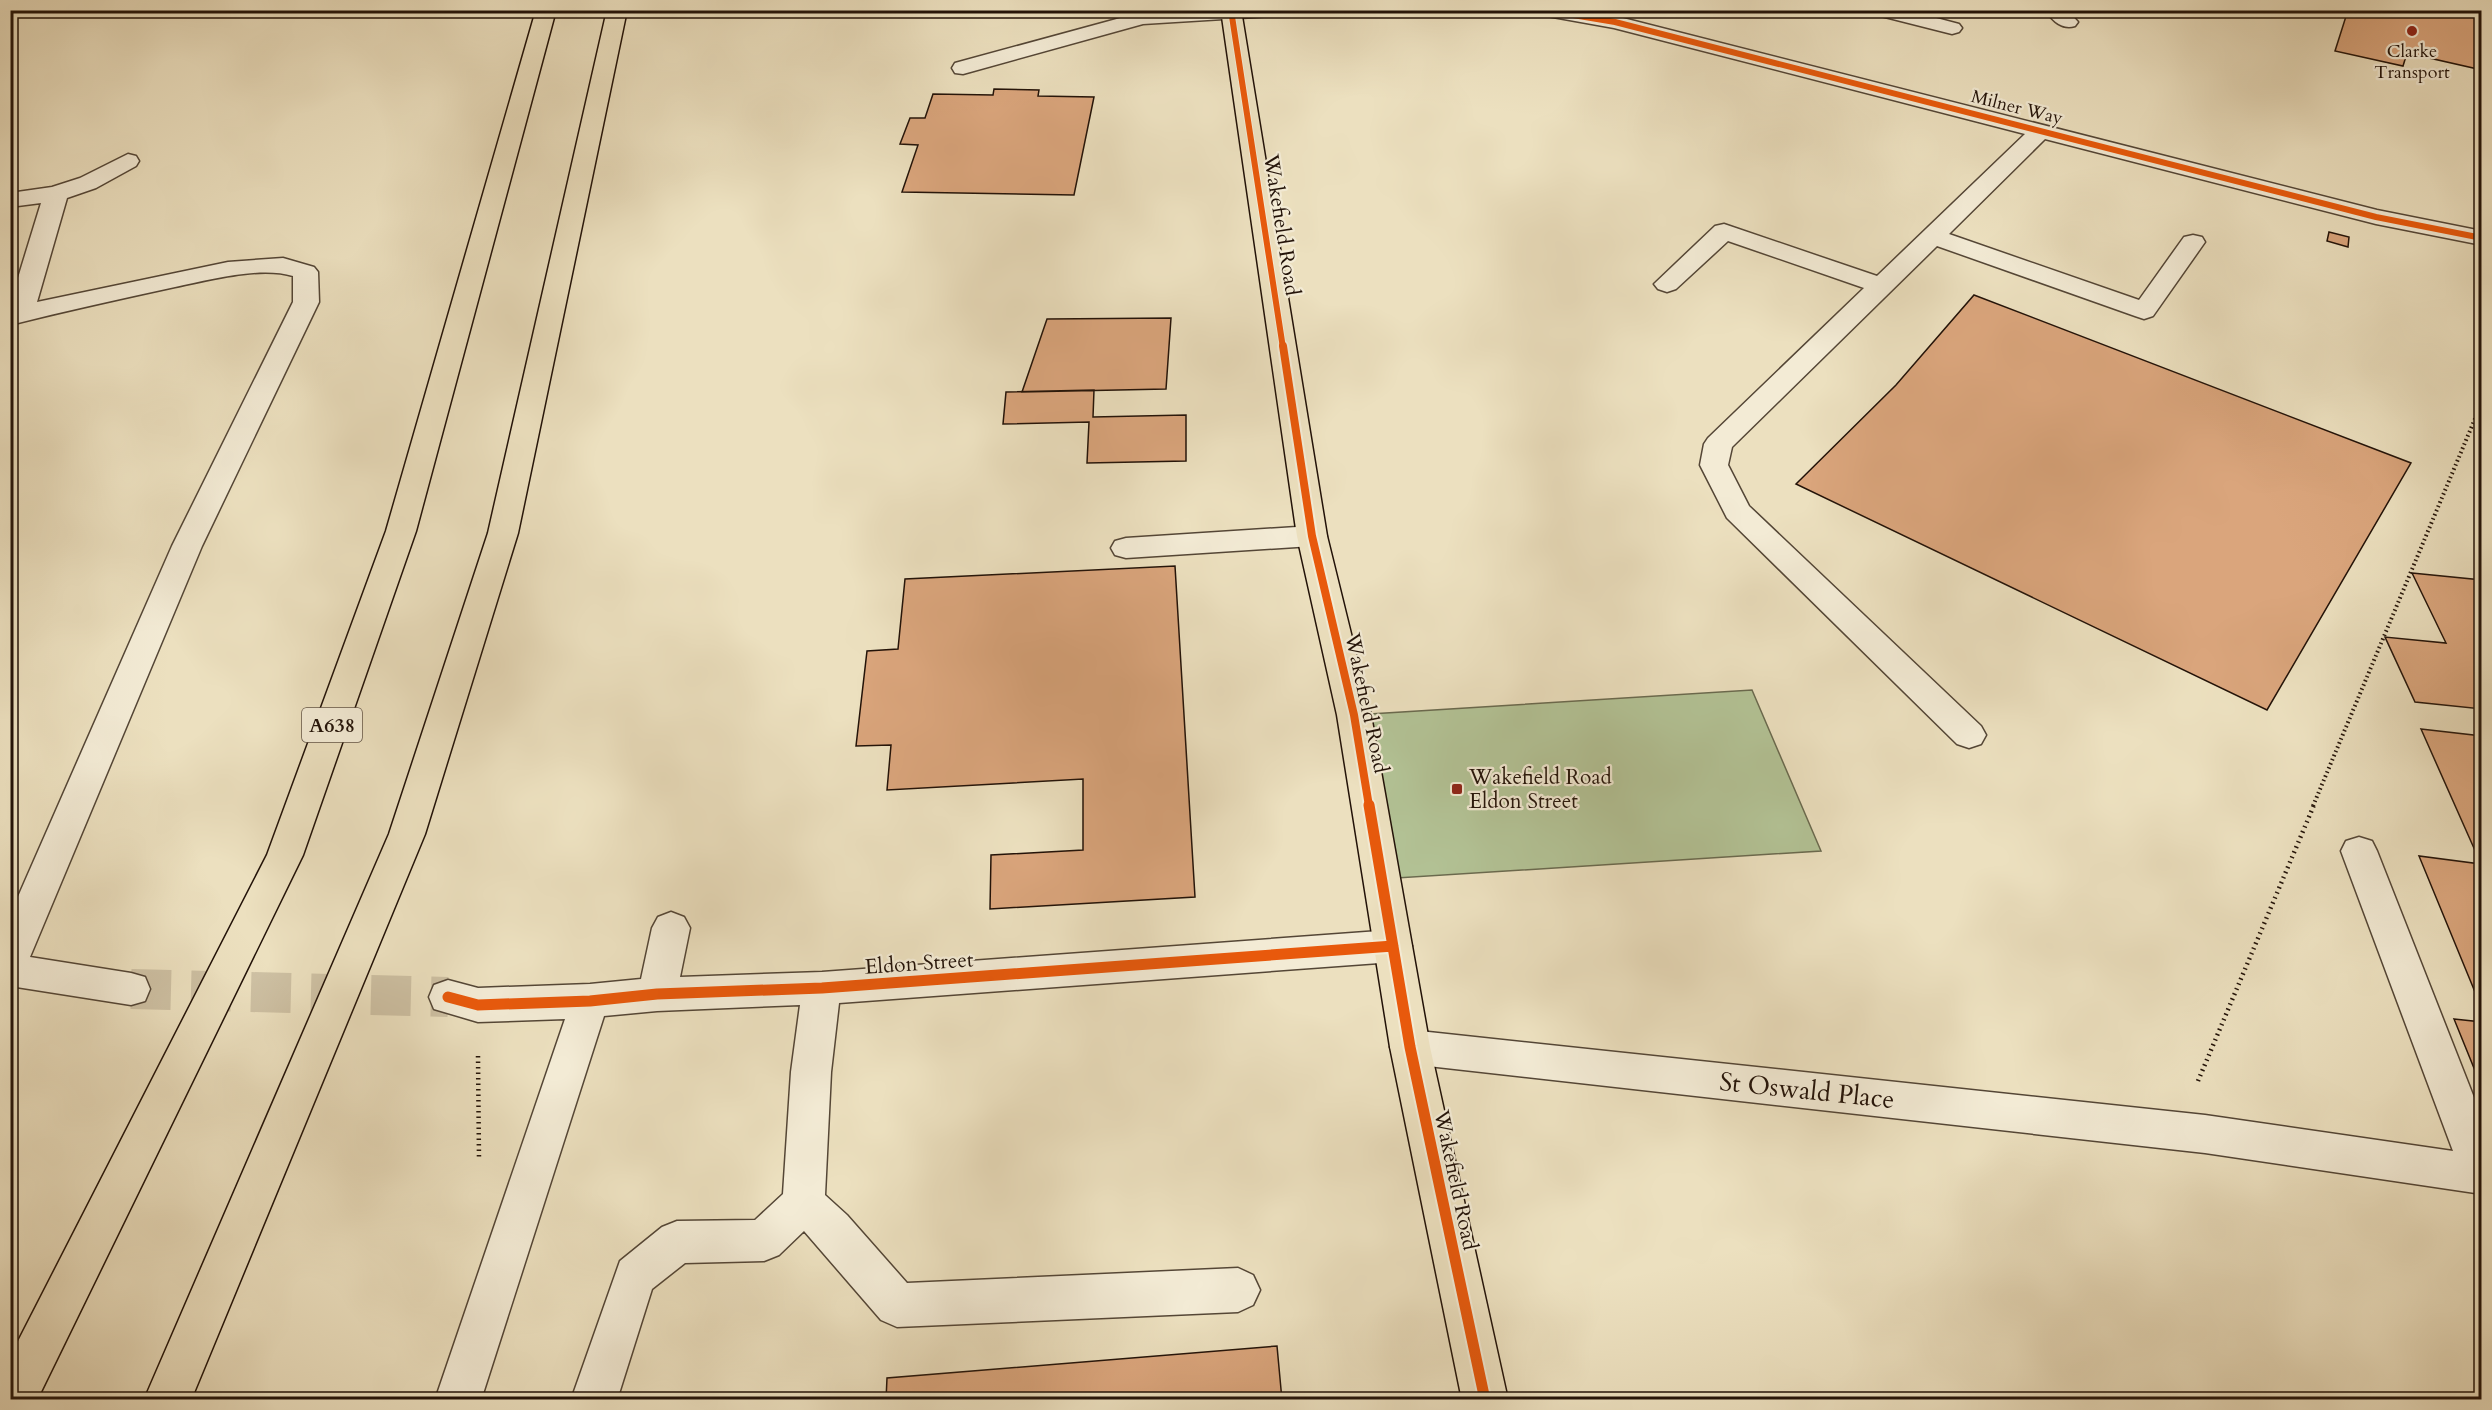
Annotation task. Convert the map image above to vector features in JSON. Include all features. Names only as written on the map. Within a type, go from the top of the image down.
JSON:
[{"type":"main road","name":"A638","points":[[13,1400],[285,855],[401,531],[546,10]]},
{"type":"main road","points":[[167,1400],[407,834],[503,533],[617,10]]},
{"type":"main road","name":"Wakefield Road","points":[[1231,11],[1312,536],[1354,715],[1410,1047],[1485,1400]]},
{"type":"street","points":[[963,68],[1142,18],[1272,10]]},
{"type":"street","name":"Milner Way","points":[[1543,10],[1615,22],[2331,205],[2376,206],[2481,238]]},
{"type":"street","points":[[1648,31],[1663,10]]},
{"type":"street","points":[[1880,10],[1952,28]]},
{"type":"street","points":[[1969,735],[1737,512],[1714,465],[1718,444],[2041,130]]},
{"type":"street","points":[[10,200],[56,194],[88,183],[128,161]]},
{"type":"street","points":[[2331,205],[2339,182]]},
{"type":"street","points":[[15,316],[56,194]]},
{"type":"street","points":[[1667,284],[1724,231],[1881,285]]},
{"type":"street","points":[[1932,236],[2144,311],[2193,243]]},
{"type":"street","points":[[10,959],[187,546],[306,302],[305,272],[283,265],[228,269],[76,300],[15,316]]},
{"type":"street","points":[[1126,548],[1312,536]]},
{"type":"street","points":[[2359,851],[2481,1173]]},
{"type":"street","points":[[657,993],[671,928]]},
{"type":"street","name":"Eldon Street","points":[[448,997],[478,1005],[590,1001],[657,993],[822,988],[1393,946]]},
{"type":"street","points":[[10,970],[131,989]]},
{"type":"street","points":[[594,1400],[635,1276],[676,1242],[764,1240],[804,1203],[811,1072],[822,988]]},
{"type":"street","points":[[458,1400],[590,1001]]},
{"type":"street","name":"St Oswald Place","points":[[1410,1047],[2205,1134],[2481,1173]]},
{"type":"street","points":[[804,1203],[832,1229],[897,1305],[1238,1290]]},
{"type":"path","points":[[2205,1134],[2194,1091],[2481,402]]},
{"type":"green space","points":[[1752,690],[1821,851],[1381,879],[1354,715]]},
{"type":"building","name":"Clarke Transport","points":[[2348,10],[2482,10],[2482,70],[2407,53],[2403,66],[2335,51]]},
{"type":"building","points":[[994,89],[1039,90],[1038,96],[1094,97],[1074,195],[902,192],[918,145],[900,144],[910,118],[925,118],[933,94],[993,95]]},
{"type":"building","points":[[2329,232],[2349,237],[2348,247],[2327,241]]},
{"type":"building","points":[[1974,295],[2411,463],[2267,710],[1796,484],[1896,385]]},
{"type":"building","points":[[1171,318],[1166,389],[1022,392],[1047,319]]},
{"type":"building","points":[[1094,390],[1093,417],[1186,415],[1186,461],[1087,463],[1089,422],[1003,424],[1006,392]]},
{"type":"building","points":[[1175,566],[1195,897],[990,909],[991,855],[1083,850],[1083,779],[887,790],[891,745],[856,746],[867,651],[898,649],[905,579]]},
{"type":"building","points":[[2412,573],[2482,580],[2482,709],[2415,702],[2385,637],[2446,643]]},
{"type":"building","points":[[2421,729],[2482,736],[2482,1009],[2419,856],[2481,864]]},
{"type":"building","points":[[2454,1019],[2482,1022],[2482,1074],[2476,1073]]},
{"type":"building","points":[[1277,1346],[1282,1400],[886,1400],[887,1378]]},
{"type":"tunnel","points":[[131,989],[448,997]]},
{"type":"cycle path","points":[[1231,10],[1312,536],[1354,715],[1410,1047],[1485,1400]]},
{"type":"cycle path","points":[[1543,10],[1615,22],[2376,217],[2482,238]]},
{"type":"cycle path","points":[[448,997],[478,1005],[590,1001],[657,994],[822,988],[1393,946]]},
{"type":"place","name":"Clarke Transport","points":[[2412,31]]},
{"type":"place","name":"Wakefield Road Eldon Street","points":[[1457,789]]}]
